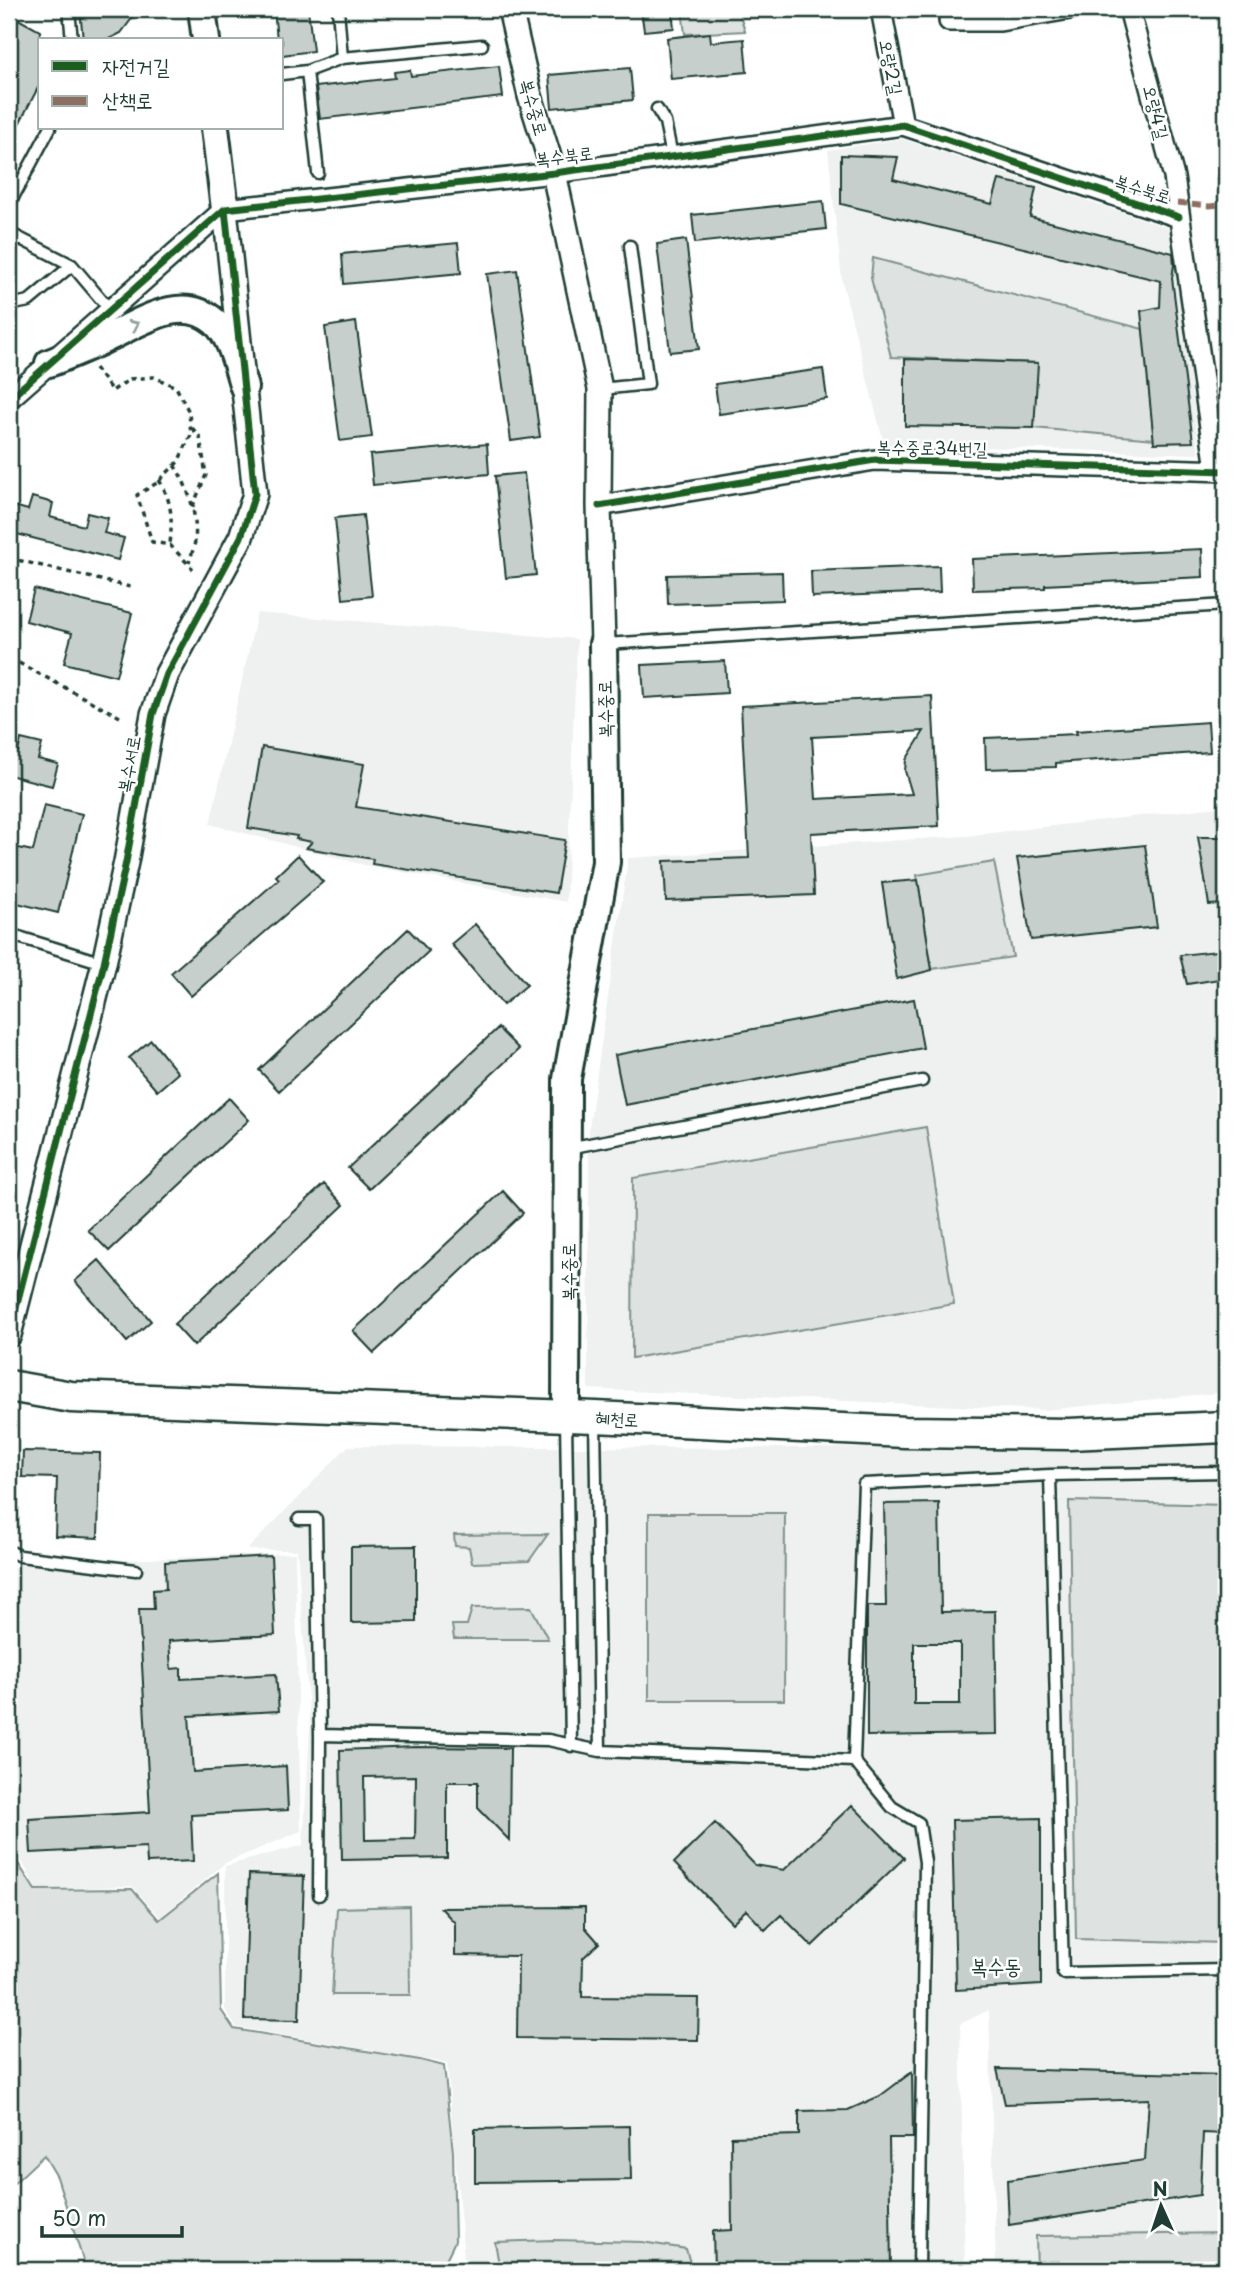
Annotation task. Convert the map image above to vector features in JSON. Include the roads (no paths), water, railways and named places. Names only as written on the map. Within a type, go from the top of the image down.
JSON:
[{"type":"main road","points":[[202,9],[206,38]]},
{"type":"main road","name":"복수서로","points":[[215,130],[225,209]]},
{"type":"main road","points":[[49,363],[163,312],[183,309],[199,313],[215,322],[227,338],[244,387]]},
{"type":"main road","name":"복수중로","points":[[566,1416],[567,1079],[606,862],[603,644]]},
{"type":"main road","name":"혜천로","points":[[9,1386],[71,1397],[905,1432],[1069,1434],[1226,1427]]},
{"type":"street","name":"복수중로","points":[[510,9],[530,96],[554,173],[600,389],[599,506],[603,644]]},
{"type":"street","name":"오량2길","points":[[881,9],[903,125]]},
{"type":"street","points":[[949,21],[1000,20],[1070,9]]},
{"type":"street","name":"오량4길","points":[[1129,9],[1174,177],[1179,217]]},
{"type":"street","name":"복수북로","points":[[225,209],[554,173],[903,125],[1179,217]]},
{"type":"street","points":[[9,399],[225,209]]},
{"type":"street","name":"복수서로","points":[[9,1335],[104,963],[127,862],[153,714],[167,674],[242,537],[255,494],[225,209]]},
{"type":"street","name":"복수중로34번길","points":[[599,506],[875,460],[1221,470],[1179,217]]},
{"type":"lane","points":[[67,9],[72,38]]},
{"type":"lane","points":[[338,9],[342,58]]},
{"type":"lane","points":[[284,74],[307,71],[342,58],[482,45]]},
{"type":"lane","points":[[307,71],[318,173]]},
{"type":"lane","points":[[657,109],[665,122],[672,156]]},
{"type":"lane","points":[[9,205],[49,130]]},
{"type":"lane","points":[[9,233],[72,265],[110,310]]},
{"type":"lane","points":[[600,389],[648,384],[630,246]]},
{"type":"lane","points":[[9,305],[29,301],[72,265]]},
{"type":"lane","points":[[603,644],[1226,605]]},
{"type":"lane","points":[[9,934],[104,963]]},
{"type":"lane","points":[[567,1148],[922,1081]]},
{"type":"lane","points":[[566,1416],[571,1746]]},
{"type":"lane","points":[[595,1417],[600,1751]]},
{"type":"lane","points":[[919,2270],[925,1862],[919,1824],[892,1807],[854,1761],[864,1484],[1050,1475],[1226,1472]]},
{"type":"lane","points":[[1050,1475],[1063,1972],[1226,1970]]},
{"type":"lane","points":[[299,1519],[316,1519],[320,1735],[319,1895]]},
{"type":"lane","points":[[9,1551],[20,1556],[136,1570]]},
{"type":"lane","points":[[320,1735],[548,1740],[600,1751],[854,1761]]},
{"type":"district","name":"복수동","points":[[996,1965]]}]
